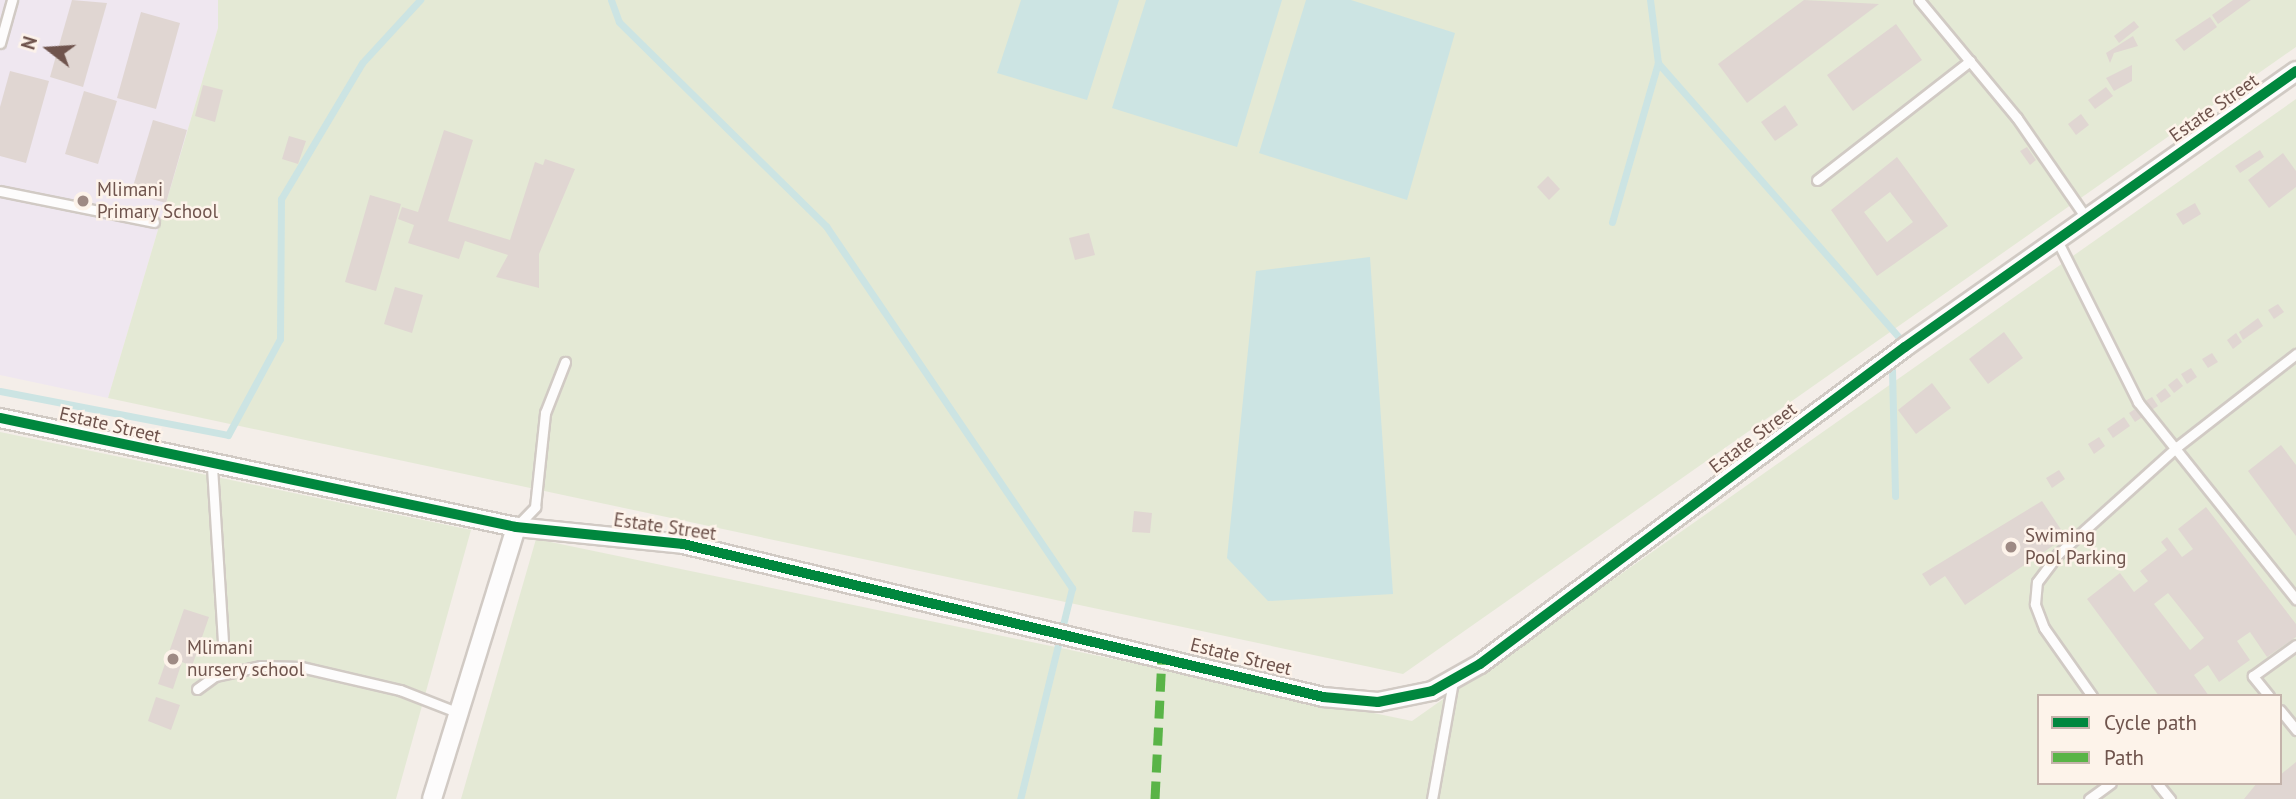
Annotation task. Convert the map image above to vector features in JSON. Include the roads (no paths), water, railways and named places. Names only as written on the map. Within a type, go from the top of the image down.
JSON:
[{"type":"street","name":"Estate Street","points":[[0,418],[212,467],[516,527],[683,544],[1323,696],[1378,702],[1453,680],[2057,240],[2296,71]]},
{"type":"street","points":[[432,799],[516,527]]},
{"type":"lane","points":[[0,43],[12,0]]},
{"type":"lane","points":[[1919,0],[1970,61],[2087,219]]},
{"type":"lane","points":[[1817,180],[1970,61]]},
{"type":"lane","points":[[0,191],[155,222]]},
{"type":"lane","points":[[2057,240],[2138,402],[2178,446],[2296,599]]},
{"type":"lane","points":[[2091,694],[2044,628],[2035,604],[2037,582],[2058,554],[2178,446],[2296,354]]},
{"type":"lane","points":[[516,527],[535,507],[545,413],[565,362]]},
{"type":"lane","points":[[212,467],[223,643]]},
{"type":"lane","points":[[2267,694],[2253,676],[2296,645]]},
{"type":"lane","points":[[197,689],[215,677],[261,666],[301,667],[400,690],[459,713]]},
{"type":"lane","points":[[1432,799],[1453,680]]},
{"type":"lane","points":[[2089,799],[2109,785]]},
{"type":"water","points":[[1021,0],[1119,0],[1087,100],[997,73]]},
{"type":"water","points":[[1146,0],[1282,0],[1237,147],[1112,108]]},
{"type":"water","points":[[1306,0],[1351,0],[1455,33],[1407,200],[1259,153]]},
{"type":"water","points":[[1370,257],[1393,594],[1268,601],[1227,558],[1256,271]]},
{"type":"waterway","points":[[0,391],[228,435],[280,339],[281,199],[362,63],[420,0]]},
{"type":"waterway","points":[[611,0],[619,22],[826,226],[1072,588],[1020,799]]},
{"type":"waterway","points":[[1612,222],[1658,63],[1650,0]]},
{"type":"waterway","points":[[1658,63],[1899,337]]},
{"type":"waterway","points":[[1892,370],[1895,496]]},
{"type":"place","name":"Mlimani Primary School","points":[[83,201]]},
{"type":"place","name":"Swiming Pool Parking","points":[[2011,547]]},
{"type":"place","name":"Mlimani nursery school","points":[[173,659]]}]
